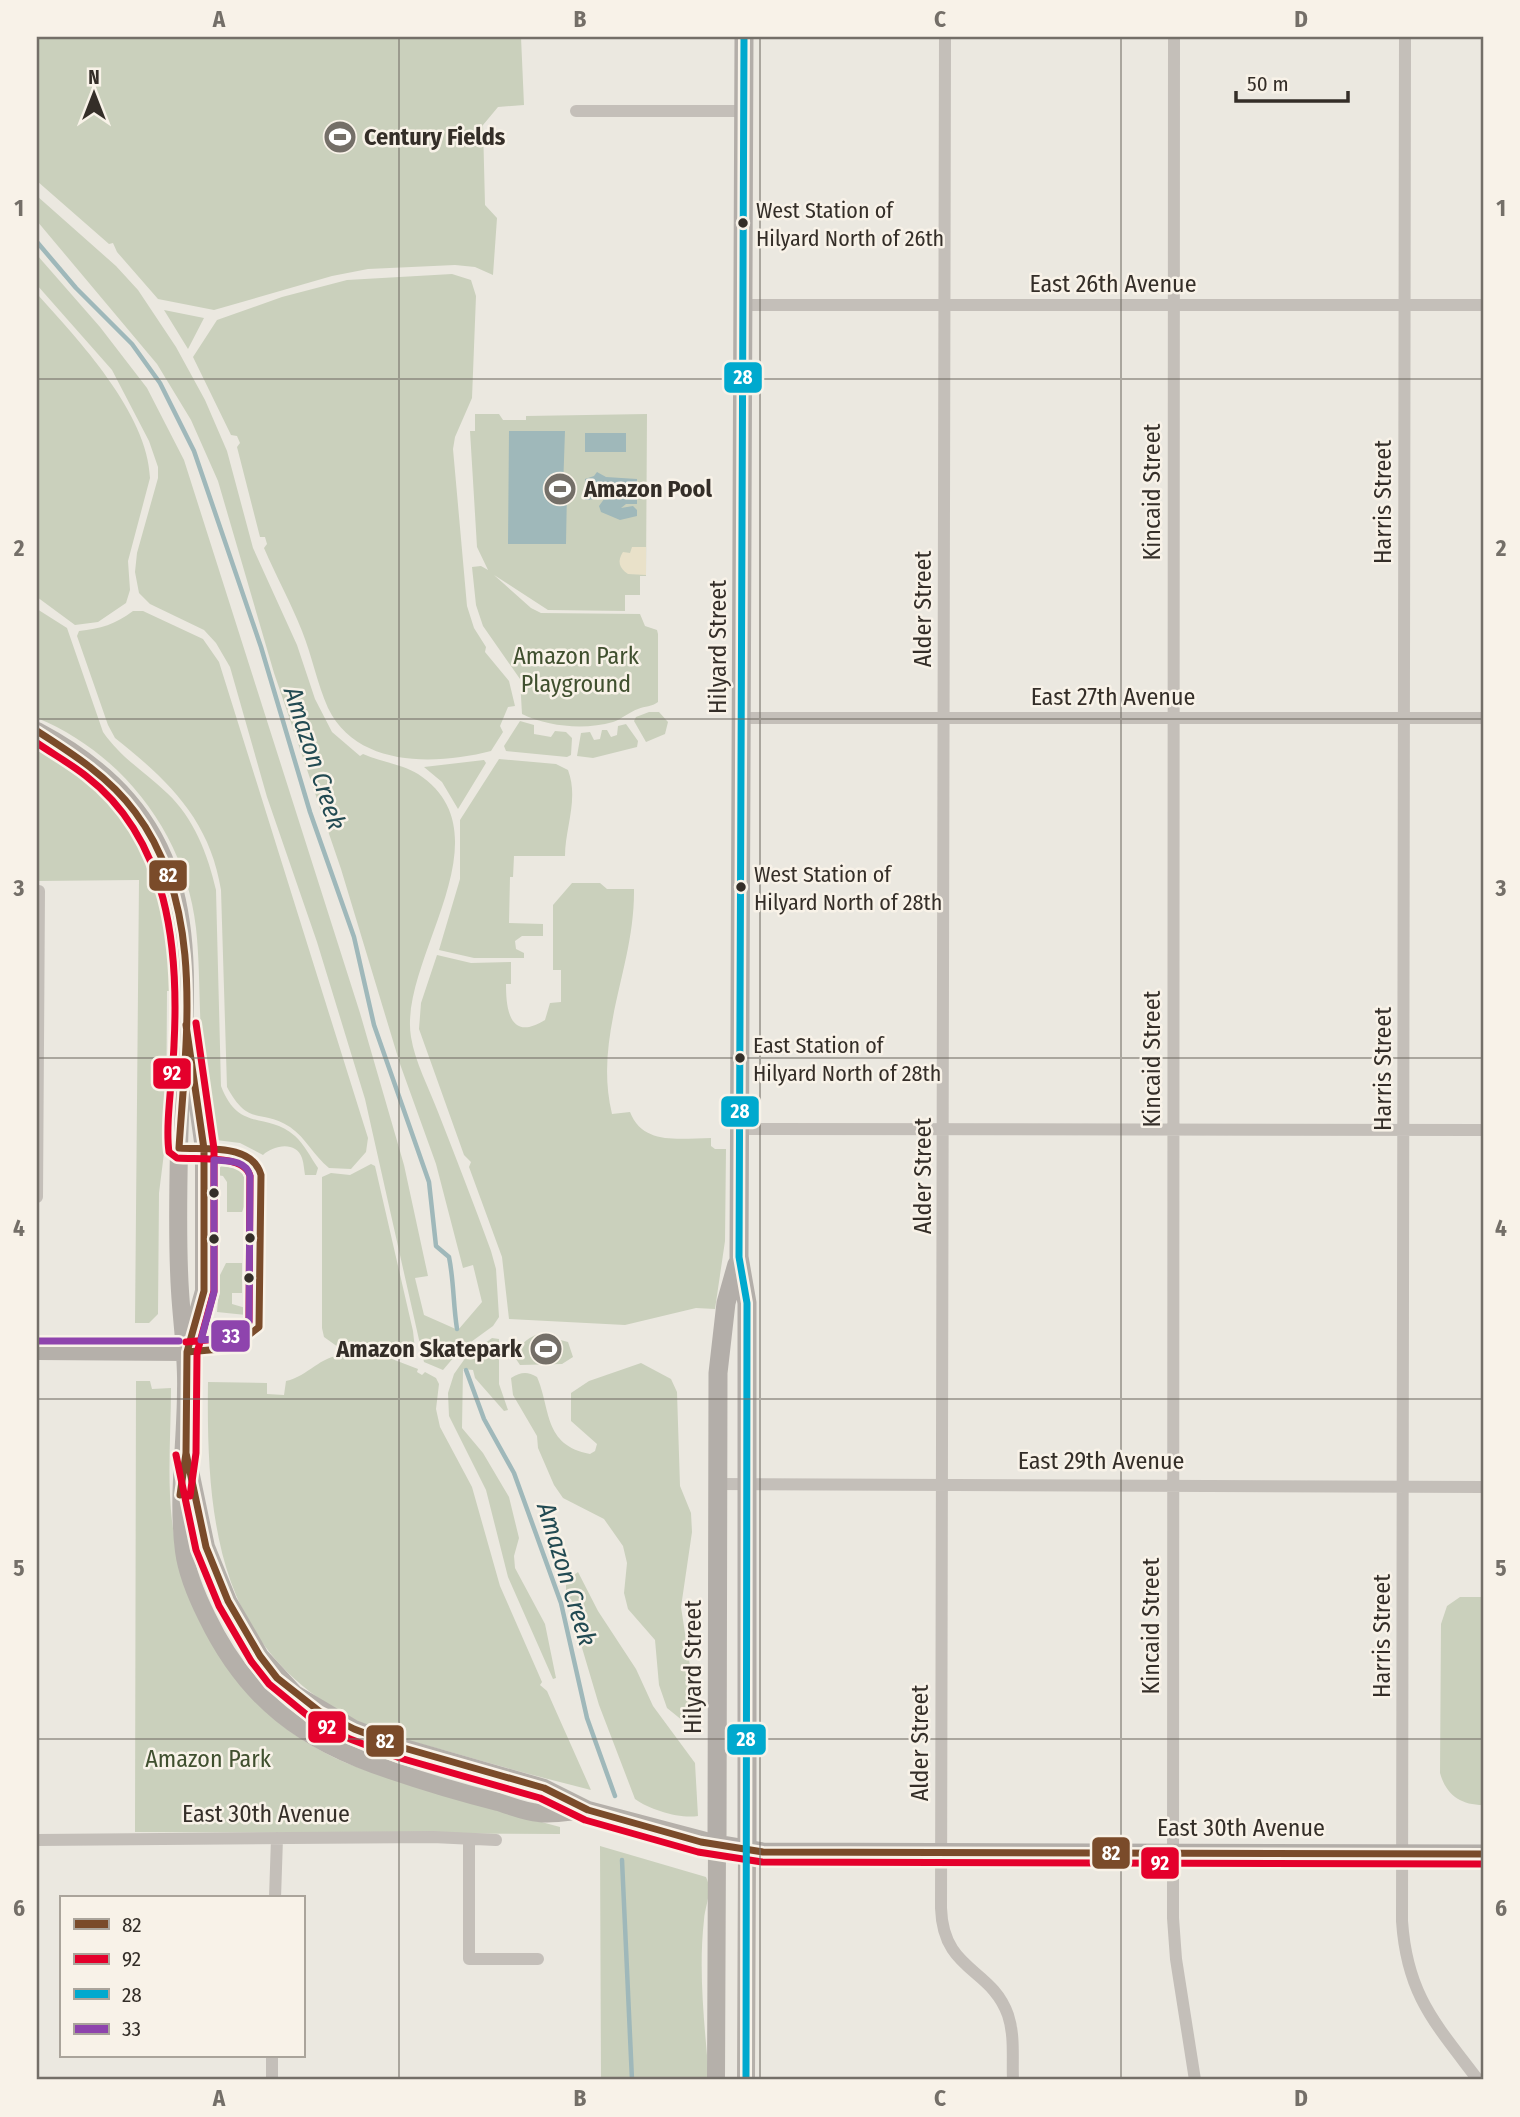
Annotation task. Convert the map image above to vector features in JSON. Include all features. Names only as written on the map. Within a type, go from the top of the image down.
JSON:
[{"type":"main road","name":"Hilyard Street","points":[[744,37],[740,1256],[747,1303],[746,2080]]},
{"type":"main road","points":[[37,731],[73,750],[126,798],[149,829],[167,864],[178,901],[184,942],[186,1025],[179,1174],[180,1290],[187,1352],[186,1453],[180,1494],[181,1528],[184,1556],[197,1596],[219,1642],[246,1681],[279,1715],[324,1745],[403,1774],[538,1813],[588,1810]]},
{"type":"main road","points":[[186,1025],[204,1149],[204,1292],[187,1352]]},
{"type":"main road","name":"Hilyard Street","points":[[716,2080],[719,1361],[726,1303],[740,1256]]},
{"type":"main road","points":[[37,1351],[187,1352]]},
{"type":"main road","points":[[186,1453],[206,1547],[220,1582],[260,1656],[295,1694],[354,1729],[474,1770],[544,1788],[588,1810],[717,1844]]},
{"type":"main road","name":"East 30th Avenue","points":[[717,1844],[747,1849],[941,1853],[1483,1854]]},
{"type":"street","name":"Alder Street","points":[[945,37],[945,1129],[941,1853],[944,1937],[966,1967],[997,1995],[1007,2014],[1012,2036],[1013,2080]]},
{"type":"street","name":"Kincaid Street","points":[[1174,37],[1173,1852],[1176,1959],[1195,2080]]},
{"type":"street","name":"Harris Street","points":[[1405,37],[1402,1921],[1409,1972],[1418,1998],[1478,2080]]},
{"type":"street","points":[[576,111],[743,111]]},
{"type":"street","name":"East 26th Avenue","points":[[743,304],[1483,305]]},
{"type":"street","name":"East 27th Avenue","points":[[743,718],[1483,718]]},
{"type":"street","points":[[37,1197],[38,891]]},
{"type":"street","points":[[742,1129],[1483,1130]]},
{"type":"street","name":"East 29th Avenue","points":[[718,1484],[1483,1487]]},
{"type":"street","points":[[275,1896],[276,1838]]},
{"type":"street","points":[[469,1839],[470,1959],[538,1959]]},
{"type":"street","name":"East 30th Avenue","points":[[37,1840],[496,1840]]},
{"type":"street","points":[[272,2058],[272,2080]]},
{"type":"green space","points":[[37,37],[521,37],[524,105],[498,107],[483,125],[485,205],[497,218],[493,275],[475,267],[455,265],[368,269],[332,276],[214,310],[158,299],[117,252],[113,243],[109,244],[37,181]]},
{"type":"green space","points":[[37,196],[116,266],[138,290],[176,347],[205,400],[227,451],[253,548],[297,645],[315,699],[332,732],[360,756],[363,754],[418,774],[444,800],[454,830],[453,864],[411,1006],[411,1037],[419,1065],[491,1251],[496,1269],[499,1317],[493,1326],[460,1350],[443,1370],[424,1362],[365,1099],[317,942],[267,797],[230,667],[216,643],[204,630],[150,604],[139,593],[135,572],[137,553],[158,478],[158,467],[149,441],[112,370],[37,285],[37,255],[100,327],[147,388],[184,460],[360,1013],[404,1165],[428,1276],[415,1278],[424,1315],[458,1330],[482,1302],[473,1265],[463,1268],[436,1164],[400,1064],[341,869],[274,673],[218,481],[191,420],[157,364],[37,221]]},
{"type":"green space","points":[[452,274],[471,280],[476,296],[472,398],[455,437],[453,449],[467,606],[474,628],[486,647],[485,652],[509,681],[515,706],[508,707],[500,726],[503,732],[491,751],[446,759],[423,759],[378,752],[358,742],[341,728],[328,708],[302,631],[264,548],[267,544],[265,537],[260,537],[237,447],[240,443],[237,436],[231,435],[193,357],[217,320],[282,297],[347,280]]},
{"type":"green space","points":[[37,294],[108,379],[137,429],[146,454],[150,478],[128,561],[130,590],[126,603],[98,622],[75,625],[37,597]]},
{"type":"green space","points":[[164,310],[204,318],[188,349]]},
{"type":"green space","name":"Amazon Pool","points":[[475,414],[499,414],[503,420],[526,420],[526,416],[647,414],[646,576],[640,576],[640,595],[625,595],[625,611],[548,610],[494,575],[531,608],[541,613],[640,614],[645,626],[657,630],[658,634],[656,704],[635,710],[613,722],[591,726],[555,724],[522,714],[520,679],[483,626],[476,605],[472,567],[481,566],[488,570],[477,547],[470,431],[475,431]]},
{"type":"green space","points":[[37,609],[67,628],[103,732],[125,757],[177,803],[192,825],[204,851],[216,890],[221,1086],[228,1101],[245,1116],[274,1124],[295,1136],[318,1168],[316,1175],[305,1175],[302,1158],[290,1147],[279,1147],[263,1155],[240,1143],[216,1140],[209,1114],[202,1050],[196,928],[190,894],[179,861],[164,830],[145,802],[122,776],[97,753],[68,733],[37,718]]},
{"type":"green space","points":[[133,611],[143,611],[203,639],[219,662],[368,1138],[366,1152],[351,1169],[329,1168],[296,1131],[271,1118],[249,1113],[235,1100],[227,1087],[221,890],[215,865],[197,822],[184,804],[169,786],[115,738],[77,636],[79,631],[108,625]]},
{"type":"green space","points":[[649,712],[659,712],[668,722],[665,734],[646,742],[634,721],[636,717]]},
{"type":"green space","points":[[520,721],[534,725],[534,734],[551,737],[555,731],[566,732],[572,738],[571,755],[567,757],[506,751],[504,746]]},
{"type":"green space","points":[[626,724],[638,741],[637,747],[593,758],[577,756],[581,733],[590,732],[594,740],[600,739],[602,730],[607,730],[611,737],[617,735],[618,726]]},
{"type":"green space","points":[[37,750],[70,770],[98,793],[122,820],[140,850],[154,882],[164,917],[171,953],[173,991],[167,991],[166,1137],[159,1193],[158,1314],[149,1323],[135,1323],[139,880],[37,881]]},
{"type":"green space","points":[[499,759],[556,764],[568,770],[572,792],[571,813],[565,856],[514,856],[513,877],[510,877],[509,923],[543,924],[543,936],[522,936],[515,941],[516,949],[524,953],[524,958],[474,958],[439,950],[460,879],[460,820]]},
{"type":"green space","points":[[484,760],[486,763],[458,809],[442,782],[424,767]]},
{"type":"green space","points":[[572,883],[600,883],[607,889],[634,889],[633,918],[608,1057],[612,1114],[630,1112],[636,1123],[653,1135],[676,1139],[711,1138],[711,1146],[715,1149],[726,1149],[725,1241],[715,1309],[696,1308],[625,1325],[509,1319],[502,1257],[469,1167],[471,1162],[464,1155],[419,1029],[421,1003],[437,955],[471,963],[511,962],[511,984],[506,984],[507,1004],[512,1020],[524,1027],[545,1020],[550,1003],[561,1002],[561,970],[553,970],[553,905]]},
{"type":"green space","points":[[234,1160],[248,1167],[251,1188],[242,1212],[227,1212],[227,1182],[223,1176],[217,1175],[223,1164]]},
{"type":"green space","points":[[371,1164],[375,1166],[413,1331],[416,1359],[380,1348],[338,1347],[324,1337],[322,1177],[331,1173],[350,1175]]},
{"type":"green space","points":[[226,1263],[242,1263],[242,1293],[232,1293],[232,1304],[249,1309],[246,1315],[217,1312],[220,1275]]},
{"type":"green space","name":"Amazon Skatepark","points":[[538,1334],[568,1342],[573,1357],[562,1364],[520,1365],[516,1359],[521,1346]]},
{"type":"green space","points":[[492,1338],[499,1339],[499,1384],[508,1410],[504,1411],[475,1378],[473,1370],[463,1369],[462,1428],[483,1453],[509,1497],[519,1538],[514,1556],[515,1568],[545,1624],[556,1678],[553,1679],[508,1577],[486,1490],[449,1416],[448,1393],[454,1374],[466,1357]]},
{"type":"green space","points":[[344,1355],[392,1359],[418,1369],[417,1372],[422,1375],[425,1372],[436,1378],[439,1384],[436,1409],[440,1427],[472,1487],[500,1586],[542,1682],[540,1685],[547,1691],[591,1790],[375,1729],[323,1701],[283,1668],[254,1629],[233,1587],[219,1540],[211,1490],[208,1382],[267,1383],[267,1394],[284,1395],[286,1381],[321,1362]]},
{"type":"green space","points":[[641,1363],[671,1379],[677,1392],[680,1486],[691,1513],[692,1532],[681,1607],[697,1712],[688,1725],[667,1708],[659,1685],[655,1640],[628,1609],[624,1593],[627,1563],[623,1546],[604,1519],[563,1498],[554,1485],[538,1448],[537,1436],[513,1395],[511,1378],[524,1373],[537,1377],[556,1434],[564,1443],[590,1454],[595,1451],[597,1444],[571,1421],[571,1393],[589,1381]]},
{"type":"green space","name":"Amazon Park","points":[[136,1381],[150,1381],[152,1389],[171,1388],[170,1488],[178,1556],[201,1622],[218,1653],[261,1707],[288,1730],[339,1760],[373,1773],[560,1827],[560,1834],[135,1832]]},
{"type":"green space","points":[[578,1572],[598,1611],[636,1669],[653,1706],[695,1763],[698,1816],[665,1813],[635,1799],[599,1705],[566,1594],[566,1581]]},
{"type":"green space","points":[[1460,1597],[1483,1597],[1483,1805],[1461,1801],[1450,1793],[1440,1773],[1441,1624],[1447,1606]]},
{"type":"green space","points":[[600,1846],[706,1877],[709,1893],[702,1940],[702,1980],[709,2080],[601,2080]]},
{"type":"sand","points":[[632,547],[646,547],[646,575],[628,574],[621,567],[621,555],[623,552],[630,553]]},
{"type":"water","points":[[509,431],[565,431],[563,489],[567,490],[566,544],[508,544]]},
{"type":"water","points":[[585,433],[626,433],[626,452],[585,452]]},
{"type":"water","points":[[597,472],[606,477],[637,479],[637,504],[626,504],[621,508],[633,506],[637,510],[637,516],[620,520],[601,512],[599,506],[610,491],[596,499],[585,500],[585,479]]},
{"type":"waterway","name":"Amazon Creek","points":[[37,242],[76,288],[132,344],[160,383],[194,451],[261,647],[310,812],[354,937],[374,1025],[429,1182],[436,1246],[449,1257],[457,1329]]},
{"type":"waterway","name":"Amazon Creek","points":[[466,1370],[484,1419],[514,1473],[561,1603],[587,1718],[615,1796]]},
{"type":"waterway","name":"Amazon Creek","points":[[622,1860],[632,2080]]},
{"type":"transit line","name":"28","points":[[744,37],[739,1257],[747,1303],[746,2080]]},
{"type":"transit line","name":"82","points":[[37,731],[90,767],[125,799],[158,849],[173,889],[182,931],[186,974],[187,1019],[179,1148],[238,1153],[256,1165],[261,1175],[259,1327],[232,1348],[187,1352]]},
{"type":"transit line","name":"92","points":[[37,743],[86,776],[114,802],[135,832],[152,864],[163,898],[174,971],[175,1009],[169,1152],[177,1158],[230,1161],[246,1169],[250,1176],[249,1322],[228,1338],[186,1342]]},
{"type":"transit line","name":"92","points":[[190,1496],[196,1453],[197,1353],[214,1291],[214,1149],[196,1023]]},
{"type":"transit line","name":"82","points":[[180,1495],[186,1453],[187,1352],[204,1291],[204,1149],[186,1025]]},
{"type":"transit line","name":"33","points":[[214,1160],[241,1164],[250,1176],[249,1322],[228,1338],[201,1340],[214,1292],[214,1160]]},
{"type":"transit line","name":"33","points":[[37,1341],[179,1341]]},
{"type":"transit line","name":"82","points":[[186,1453],[206,1547],[228,1601],[260,1656],[277,1678],[319,1711],[354,1729],[404,1748],[544,1788],[588,1810],[701,1842],[763,1852],[1483,1854]]},
{"type":"transit line","name":"92","points":[[176,1455],[196,1550],[219,1606],[251,1661],[269,1684],[313,1720],[350,1739],[400,1758],[540,1798],[585,1820],[698,1852],[762,1862],[1483,1864]]},
{"type":"place","name":"Century Fields","points":[[340,137]]},
{"type":"place","name":"West Station of Hilyard North of 26th","points":[[743,223]]},
{"type":"place","name":"Amazon Pool","points":[[560,489]]},
{"type":"place","name":"West Station of Hilyard North of 28th","points":[[741,887]]},
{"type":"place","name":"East Station of Hilyard North of 28th","points":[[740,1058]]},
{"type":"place","name":"Amazon Skatepark","points":[[546,1349]]},
{"type":"park label","name":"Amazon Park Playground","points":[[576,670]]}]
